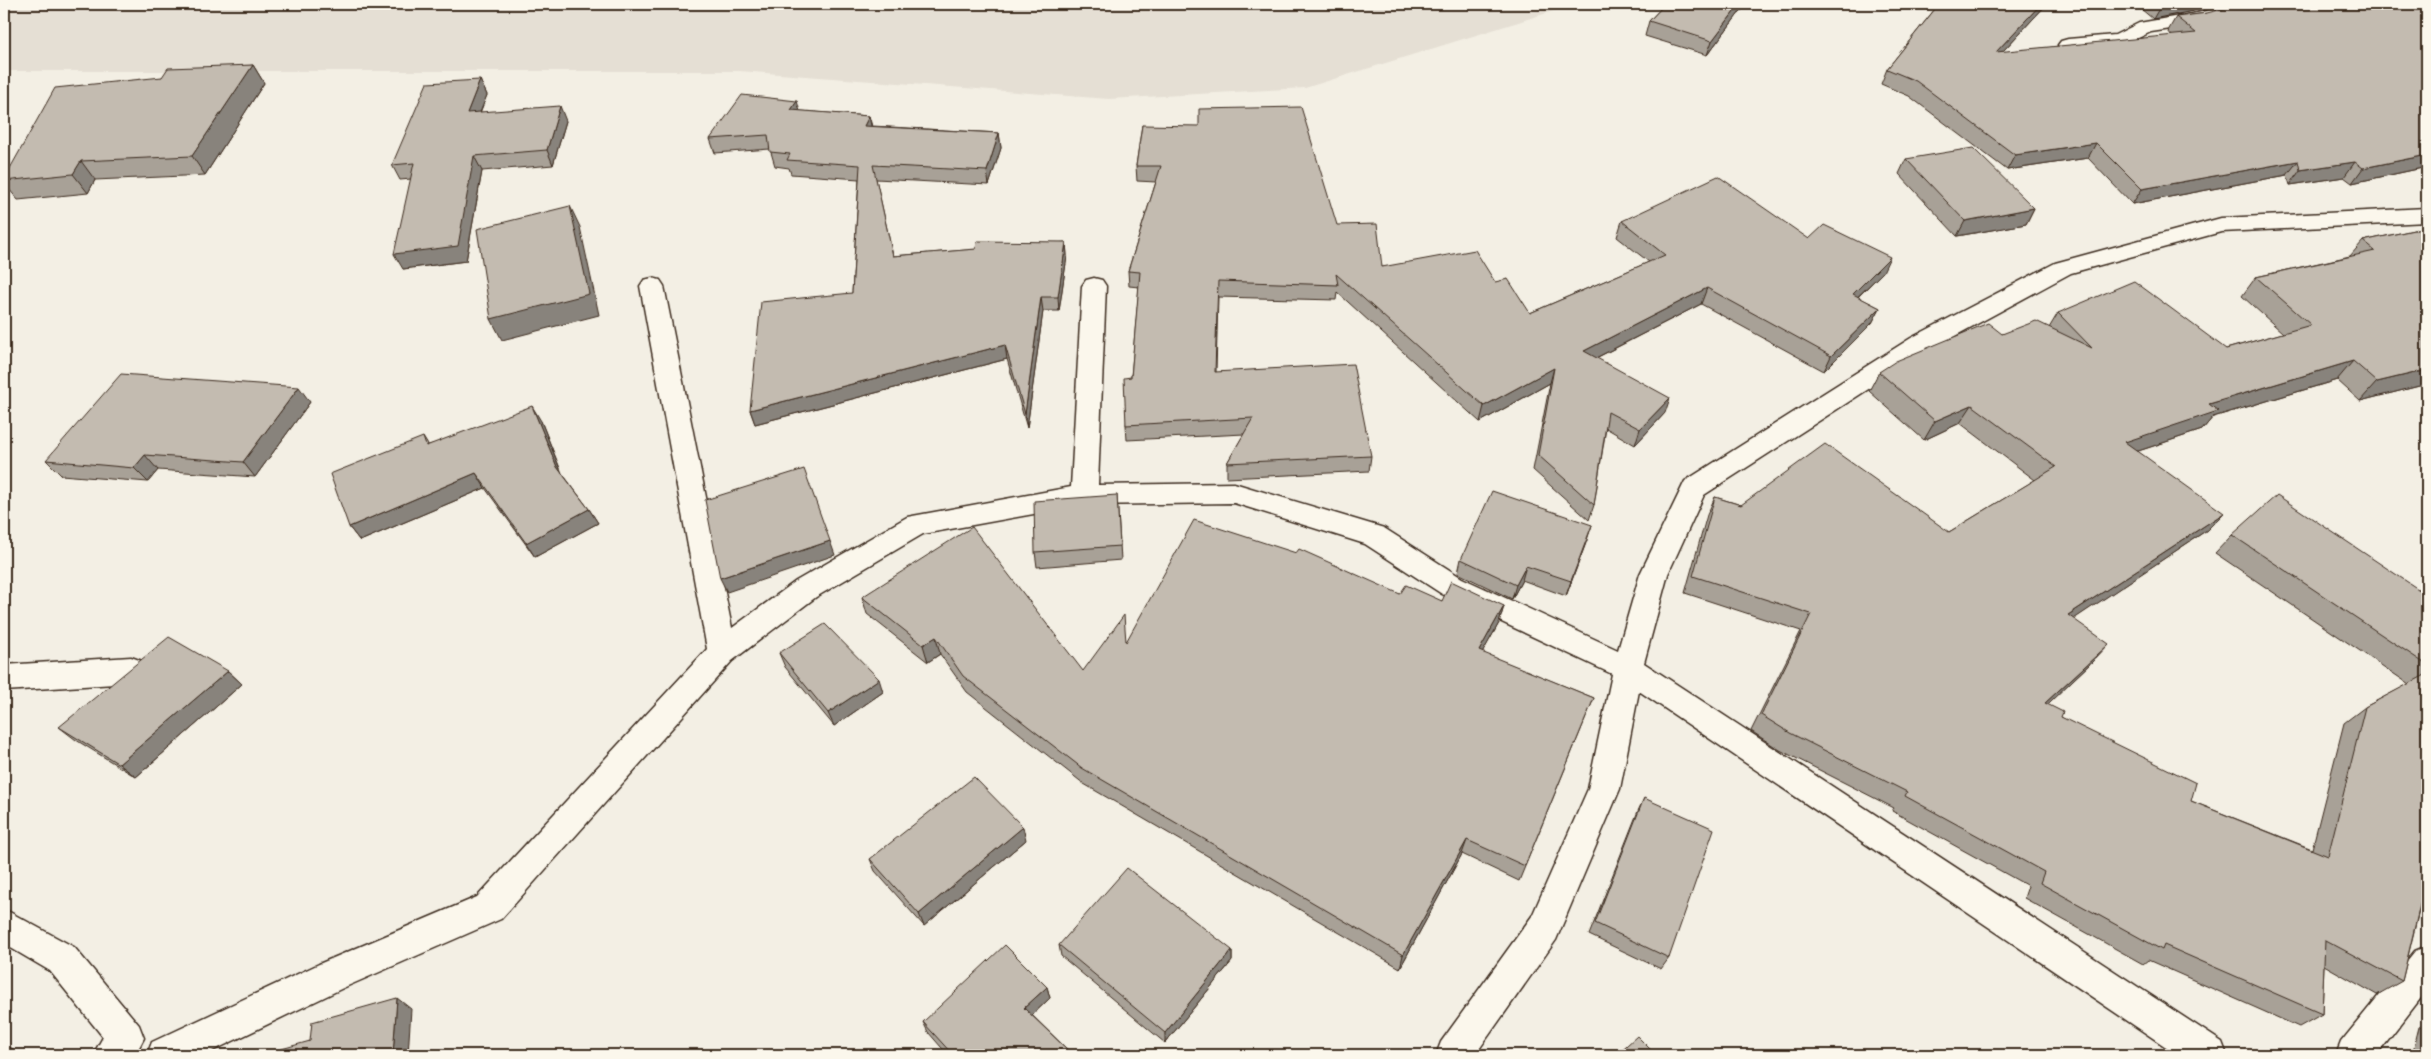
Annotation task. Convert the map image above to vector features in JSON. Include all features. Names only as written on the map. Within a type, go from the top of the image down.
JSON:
[{"type":"street","points":[[2068,45],[2119,41],[2146,27],[2198,19],[2256,4]]},
{"type":"street","points":[[1454,1055],[1544,928],[1604,789],[1628,668],[1654,574],[1694,488],[1920,344],[2063,268],[2221,225],[2427,215]]},
{"type":"street","points":[[652,286],[722,652]]},
{"type":"street","points":[[1084,495],[1094,286]]},
{"type":"street","points":[[165,1055],[332,976],[489,908],[722,652],[806,589],[917,525],[1084,495],[1234,493],[1374,536],[1452,586],[1628,668],[2209,1055]]},
{"type":"street","points":[[4,678],[130,670]]},
{"type":"street","points":[[4,925],[62,958],[126,1038],[111,1055]]},
{"type":"street","points":[[2354,1055],[2427,963]]},
{"type":"shaded area","points":[[4,4],[1576,4],[1305,88],[1109,99],[739,71],[4,71]]},
{"type":"building","points":[[1665,4],[1740,4],[1712,41],[1649,21]]},
{"type":"building","points":[[1939,4],[2041,4],[1996,52],[2196,33],[2176,17],[2207,13],[2241,4],[2427,4],[2427,155],[2363,168],[2355,162],[2300,170],[2298,161],[2142,189],[2096,143],[2015,155],[1916,81],[1887,69]]},
{"type":"building","points":[[253,65],[192,156],[81,161],[73,174],[4,181],[55,88],[162,77],[168,68]]},
{"type":"building","points":[[480,80],[467,113],[560,106],[547,150],[474,156],[458,246],[394,254],[414,163],[392,165],[427,83]]},
{"type":"building","points":[[742,95],[797,101],[791,110],[869,116],[864,126],[999,133],[987,171],[873,165],[893,256],[976,249],[977,241],[1066,242],[1058,297],[1041,297],[1025,414],[1005,345],[750,410],[761,302],[852,293],[860,165],[787,160],[790,154],[770,152],[768,135],[710,139]]},
{"type":"building","points":[[1301,107],[1337,225],[1377,224],[1382,267],[1475,250],[1495,282],[1508,279],[1530,313],[1665,255],[1622,221],[1718,176],[1809,239],[1824,225],[1890,257],[1853,294],[1880,308],[1831,356],[1707,288],[1584,351],[1670,398],[1640,429],[1608,412],[1594,505],[1538,455],[1554,368],[1484,406],[1336,274],[1338,285],[1218,281],[1215,372],[1353,364],[1371,456],[1227,463],[1253,418],[1126,425],[1124,378],[1131,377],[1140,272],[1128,271],[1161,166],[1136,166],[1142,125],[1199,126],[1199,109]]},
{"type":"building","points":[[1973,148],[2034,208],[1965,221],[1906,159]]},
{"type":"building","points":[[570,206],[589,294],[491,319],[477,229]]},
{"type":"building","points":[[2423,228],[2427,231],[2427,370],[2377,382],[2353,361],[2209,404],[2218,411],[2125,442],[2224,513],[2068,615],[2109,644],[2045,703],[2063,712],[2061,717],[2196,783],[2191,801],[2328,856],[2365,707],[2427,674],[2427,890],[2424,888],[2402,981],[2325,940],[2322,1014],[2164,945],[2162,950],[2040,883],[2044,872],[1905,796],[1907,792],[1790,733],[1761,715],[1811,614],[1693,576],[1715,497],[1741,505],[1825,444],[1949,532],[2056,467],[1972,405],[1935,421],[1879,372],[1896,361],[1988,323],[2002,334],[2036,321],[2092,348],[2058,313],[2134,281],[2226,349],[2311,325],[2256,277],[2375,251],[2363,241]]},
{"type":"building","points":[[121,374],[299,387],[243,462],[145,455],[134,468],[46,460]]},
{"type":"building","points":[[532,406],[557,467],[589,509],[526,543],[476,473],[349,527],[330,474],[423,437],[426,446]]},
{"type":"building","points":[[804,469],[830,541],[720,578],[705,500]]},
{"type":"building","points":[[1492,491],[1592,525],[1571,581],[1526,566],[1516,585],[1461,559]]},
{"type":"building","points":[[1117,495],[1120,546],[1035,552],[1034,501]]},
{"type":"building","points":[[2277,495],[2427,595],[2427,665],[2232,535]]},
{"type":"building","points":[[1194,520],[1296,553],[1299,549],[1400,594],[1406,585],[1442,601],[1451,581],[1504,606],[1479,651],[1594,698],[1525,866],[1467,840],[1403,955],[1082,768],[963,676],[936,637],[923,645],[862,597],[972,527],[1083,671],[1124,615],[1126,642]]},
{"type":"building","points":[[825,624],[879,679],[828,713],[779,653]]},
{"type":"building","points":[[169,637],[228,671],[119,764],[59,727]]},
{"type":"building","points":[[974,777],[1023,827],[919,914],[870,859]]},
{"type":"building","points":[[1644,798],[1714,829],[1669,958],[1595,923]]},
{"type":"building","points":[[1127,868],[1232,950],[1165,1033],[1059,945]]},
{"type":"building","points":[[1005,945],[1047,987],[1024,1008],[1073,1055],[953,1055],[923,1022]]},
{"type":"building","points":[[397,998],[393,1055],[260,1055],[310,1041],[312,1022]]},
{"type":"building","points":[[1637,1036],[1656,1055],[1616,1055]]}]
